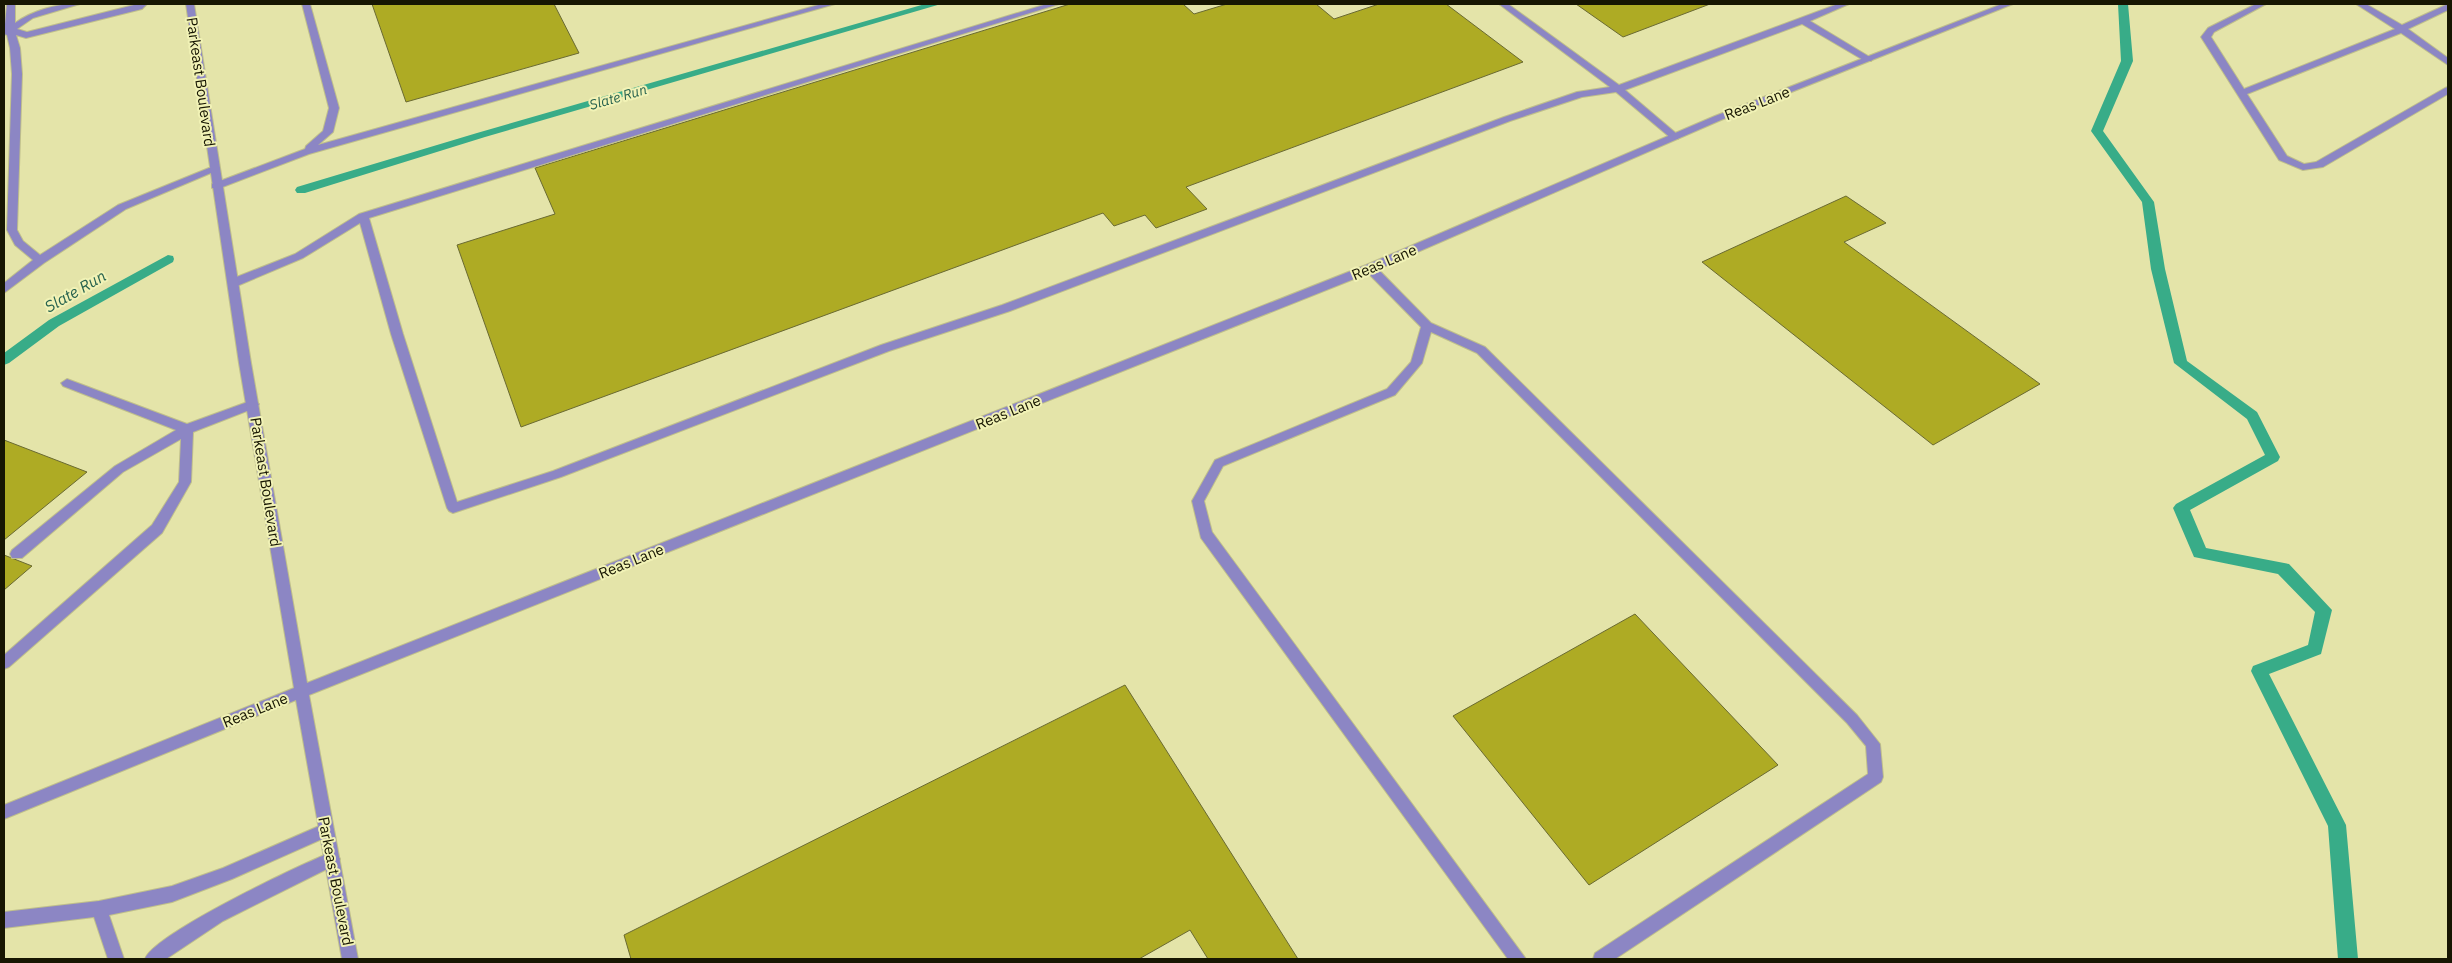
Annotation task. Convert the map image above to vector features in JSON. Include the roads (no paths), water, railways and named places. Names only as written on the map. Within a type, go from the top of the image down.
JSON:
[{"type":"street","points":[[11,4],[6,31],[15,48],[16,74],[12,230],[19,243],[40,260]]},
{"type":"street","points":[[6,31],[30,16],[76,4]]},
{"type":"street","points":[[6,31],[26,35],[138,7],[143,4]]},
{"type":"street","name":"Parkeast Boulevard","points":[[190,4],[213,170],[300,692],[350,959]]},
{"type":"street","points":[[305,152],[328,132],[334,108],[306,4]]},
{"type":"street","points":[[216,186],[305,152],[804,7],[831,4]]},
{"type":"street","points":[[233,283],[299,256],[363,216],[1055,4]]},
{"type":"street","points":[[1504,4],[1618,90],[1675,137]]},
{"type":"street","points":[[363,216],[396,334],[453,508],[557,474],[886,348],[1006,308],[1507,119],[1580,94],[1618,90],[1845,4]]},
{"type":"street","name":"Reas Lane","points":[[4,812],[300,692],[1370,268],[1675,137],[2009,4]]},
{"type":"street","points":[[2262,4],[2211,30],[2206,37],[2282,158],[2303,167],[2319,165],[2448,90]]},
{"type":"street","points":[[2360,4],[2402,29],[2448,62]]},
{"type":"street","points":[[2242,93],[2402,29],[2448,7]]},
{"type":"street","points":[[1802,21],[1868,59]]},
{"type":"street","points":[[4,289],[40,260],[122,207],[213,170]]},
{"type":"street","points":[[1370,268],[1426,326],[1481,350],[1852,719],[1873,744],[1876,777],[1601,959]]},
{"type":"street","points":[[1426,326],[1416,363],[1391,392],[1219,463],[1198,501],[1206,534],[1518,959]]},
{"type":"street","points":[[67,384],[187,429]]},
{"type":"street","points":[[17,554],[120,469],[187,429],[253,404]]},
{"type":"street","points":[[4,663],[156,529],[185,482],[187,429]]},
{"type":"street","points":[[4,920],[99,908],[172,894],[226,874],[326,830]]},
{"type":"street","points":[[153,959],[237,903],[332,859]]},
{"type":"street","points":[[99,908],[116,959]]},
{"type":"waterway","name":"Slate Run","points":[[301,190],[481,135],[936,4]]},
{"type":"waterway","points":[[2123,4],[2127,61],[2097,131],[2148,202],[2158,269],[2181,363],[2252,416],[2273,457],[2181,508],[2200,553],[2283,569],[2324,610],[2315,649],[2259,671],[2337,825],[2348,959]]},
{"type":"waterway","name":"Slate Run","points":[[4,360],[54,323],[168,259]]}]
